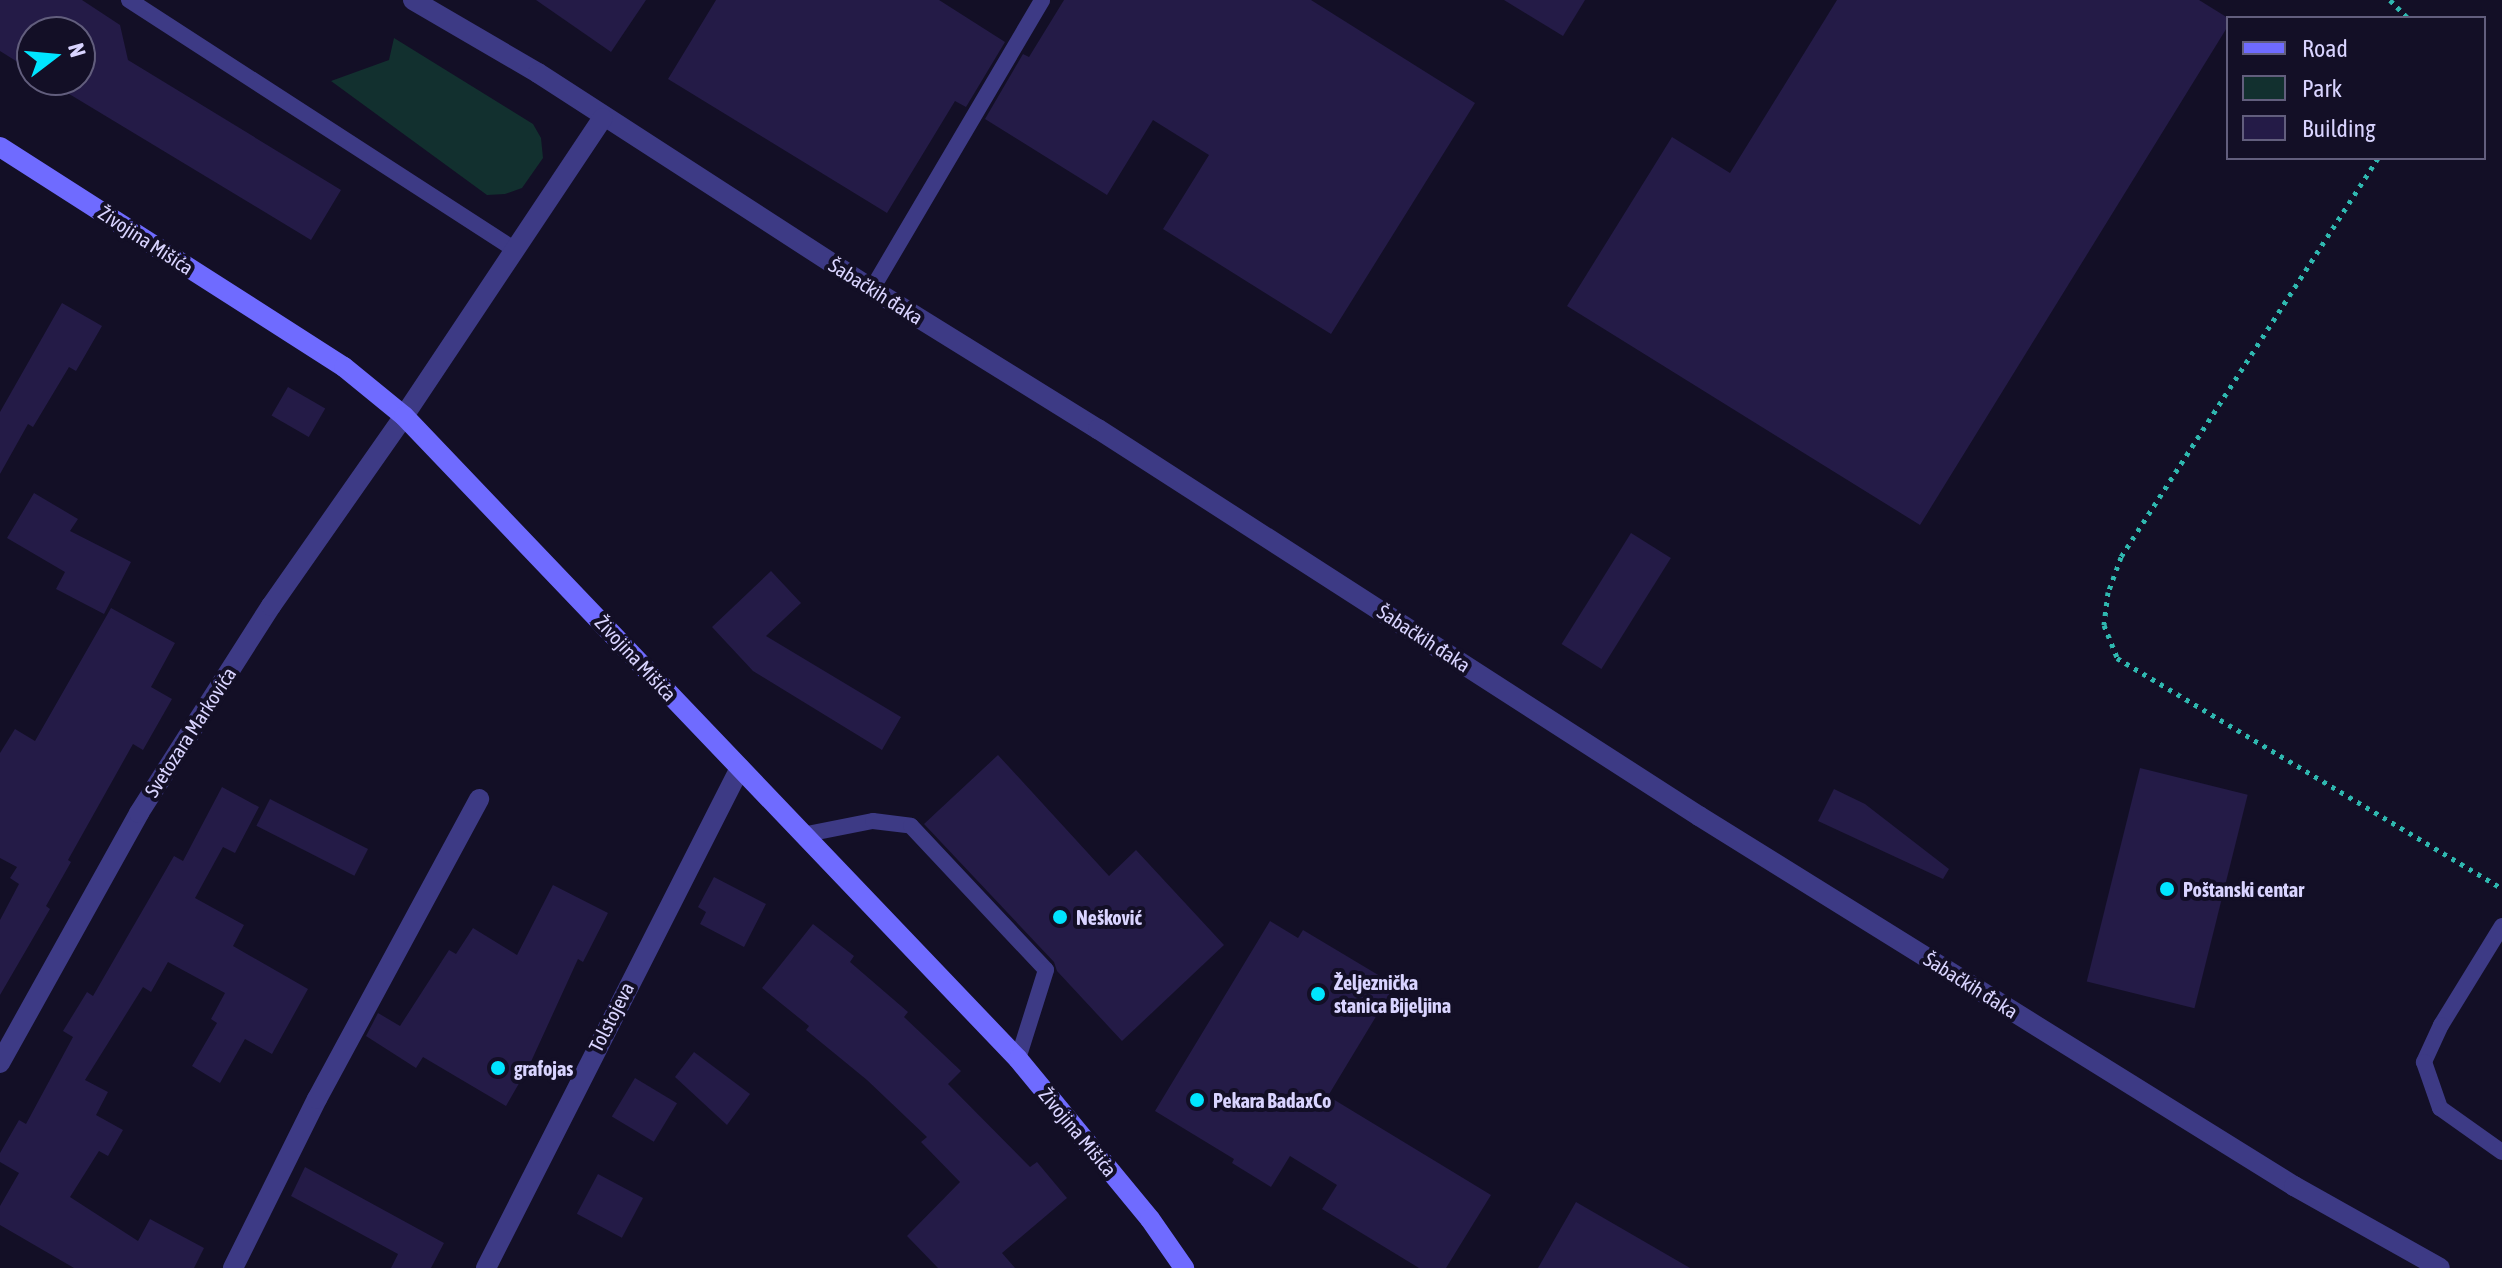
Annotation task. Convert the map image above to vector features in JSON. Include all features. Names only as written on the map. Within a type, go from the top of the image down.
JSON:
[{"type":"main road","name":"Živojina Mišića","points":[[0,147],[344,367],[404,416],[1018,1059],[1150,1219],[1184,1268]]},
{"type":"street","name":"Šabačkih đaka","points":[[413,0],[538,73],[603,118],[1111,437],[1699,816],[2294,1186],[2440,1268]]},
{"type":"street","name":"Svetozara Markovića","points":[[0,1063],[139,813],[271,606],[404,416],[603,118]]},
{"type":"street","name":"Tolstojeva","points":[[486,1268],[740,768]]},
{"type":"street","points":[[233,1268],[317,1099],[479,799]]},
{"type":"lane","points":[[129,0],[516,250]]},
{"type":"lane","points":[[872,289],[1042,0]]},
{"type":"lane","points":[[802,835],[873,821],[911,826],[1046,970],[1018,1059]]},
{"type":"lane","points":[[2502,926],[2441,1025],[2424,1062],[2440,1108],[2502,1152]]},
{"type":"path","points":[[2390,0],[2406,16]]},
{"type":"path","points":[[2377,160],[2121,557],[2108,592],[2104,625],[2117,658],[2502,888]]},
{"type":"green space","points":[[394,38],[533,124],[541,138],[543,158],[522,188],[505,194],[487,195],[331,81],[389,60]]},
{"type":"building","points":[[0,0],[82,0],[120,25],[128,60],[341,190],[311,240],[72,96],[96,96],[96,16],[16,16],[16,61],[0,51]]},
{"type":"building","points":[[536,0],[646,0],[611,52]]},
{"type":"building","points":[[716,0],[939,0],[1005,42],[966,107],[955,101],[887,213],[668,79]]},
{"type":"building","points":[[1064,0],[1311,0],[1475,103],[1331,334],[1163,229],[1209,155],[1153,120],[1107,195],[985,119],[1023,54],[1029,57]]},
{"type":"building","points":[[1504,0],[1585,0],[1563,36]]},
{"type":"building","points":[[1837,0],[2199,0],[2226,17],[2226,29],[1920,525],[1567,306],[1672,137],[1730,173]]},
{"type":"building","points":[[62,303],[102,326],[76,371],[69,367],[33,427],[28,424],[0,474],[0,412]]},
{"type":"building","points":[[288,387],[325,408],[309,437],[272,416]]},
{"type":"building","points":[[34,493],[78,519],[70,531],[131,562],[104,614],[56,589],[65,572],[7,538]]},
{"type":"building","points":[[1631,533],[1671,558],[1601,669],[1562,644]]},
{"type":"building","points":[[771,571],[801,603],[766,636],[901,717],[882,750],[753,671],[712,627]]},
{"type":"building","points":[[111,608],[175,643],[151,687],[172,699],[143,750],[133,744],[68,860],[71,862],[46,906],[50,909],[0,995],[0,920],[19,884],[10,878],[17,867],[0,858],[0,753],[15,729],[35,741]]},
{"type":"building","points":[[998,755],[1109,876],[1136,850],[1224,945],[1122,1041],[1057,971],[1054,962],[924,824]]},
{"type":"building","name":"Poštanski centar","points":[[2140,768],[2248,795],[2194,1008],[2087,981]]},
{"type":"building","points":[[222,787],[259,807],[235,853],[223,847],[195,898],[244,925],[233,946],[308,989],[272,1054],[245,1039],[220,1083],[192,1066],[217,1023],[211,1019],[225,993],[168,962],[151,992],[143,987],[85,1080],[108,1092],[96,1115],[123,1130],[108,1156],[99,1151],[70,1197],[138,1241],[150,1219],[204,1248],[194,1268],[74,1268],[0,1225],[0,1206],[19,1173],[0,1162],[0,1153],[19,1120],[26,1124],[73,1037],[63,1031],[87,992],[93,996],[174,856],[183,861]]},
{"type":"building","points":[[1834,789],[1865,804],[1949,869],[1943,879],[1818,821]]},
{"type":"building","points":[[270,799],[368,849],[354,876],[256,826]]},
{"type":"building","points":[[714,877],[766,904],[744,947],[700,924],[706,912],[698,907]]},
{"type":"building","points":[[553,885],[608,913],[583,962],[578,959],[529,1066],[506,1106],[423,1057],[416,1068],[366,1036],[378,1013],[400,1026],[449,950],[456,954],[473,928],[517,955]]},
{"type":"building","points":[[1270,921],[1298,938],[1303,930],[1395,985],[1328,1096],[1491,1195],[1446,1268],[1419,1268],[1322,1209],[1337,1185],[1290,1156],[1271,1187],[1232,1163],[1234,1159],[1155,1111]]},
{"type":"building","points":[[813,924],[854,956],[850,962],[908,1012],[904,1017],[961,1071],[948,1084],[1030,1167],[1037,1162],[1067,1198],[1002,1253],[1015,1268],[938,1268],[907,1236],[960,1182],[921,1142],[927,1137],[867,1080],[806,1030],[809,1026],[762,988]]},
{"type":"building","points":[[694,1052],[750,1094],[727,1125],[675,1077]]},
{"type":"building","points":[[635,1078],[677,1103],[654,1142],[612,1117]]},
{"type":"building","points":[[305,1167],[444,1243],[431,1268],[391,1268],[398,1254],[291,1196]]},
{"type":"building","points":[[598,1174],[643,1198],[622,1238],[577,1214]]},
{"type":"building","points":[[1576,1202],[1690,1268],[1538,1268]]},
{"type":"place","name":"Poštanski centar","points":[[2167,889]]},
{"type":"place","name":"Nešković","points":[[1060,917]]},
{"type":"place","name":"Željeznička stanica Bijeljina","points":[[1318,994]]},
{"type":"place","name":"grafojas","points":[[498,1068]]},
{"type":"place","name":"Pekara BadaxCo","points":[[1197,1100]]}]
